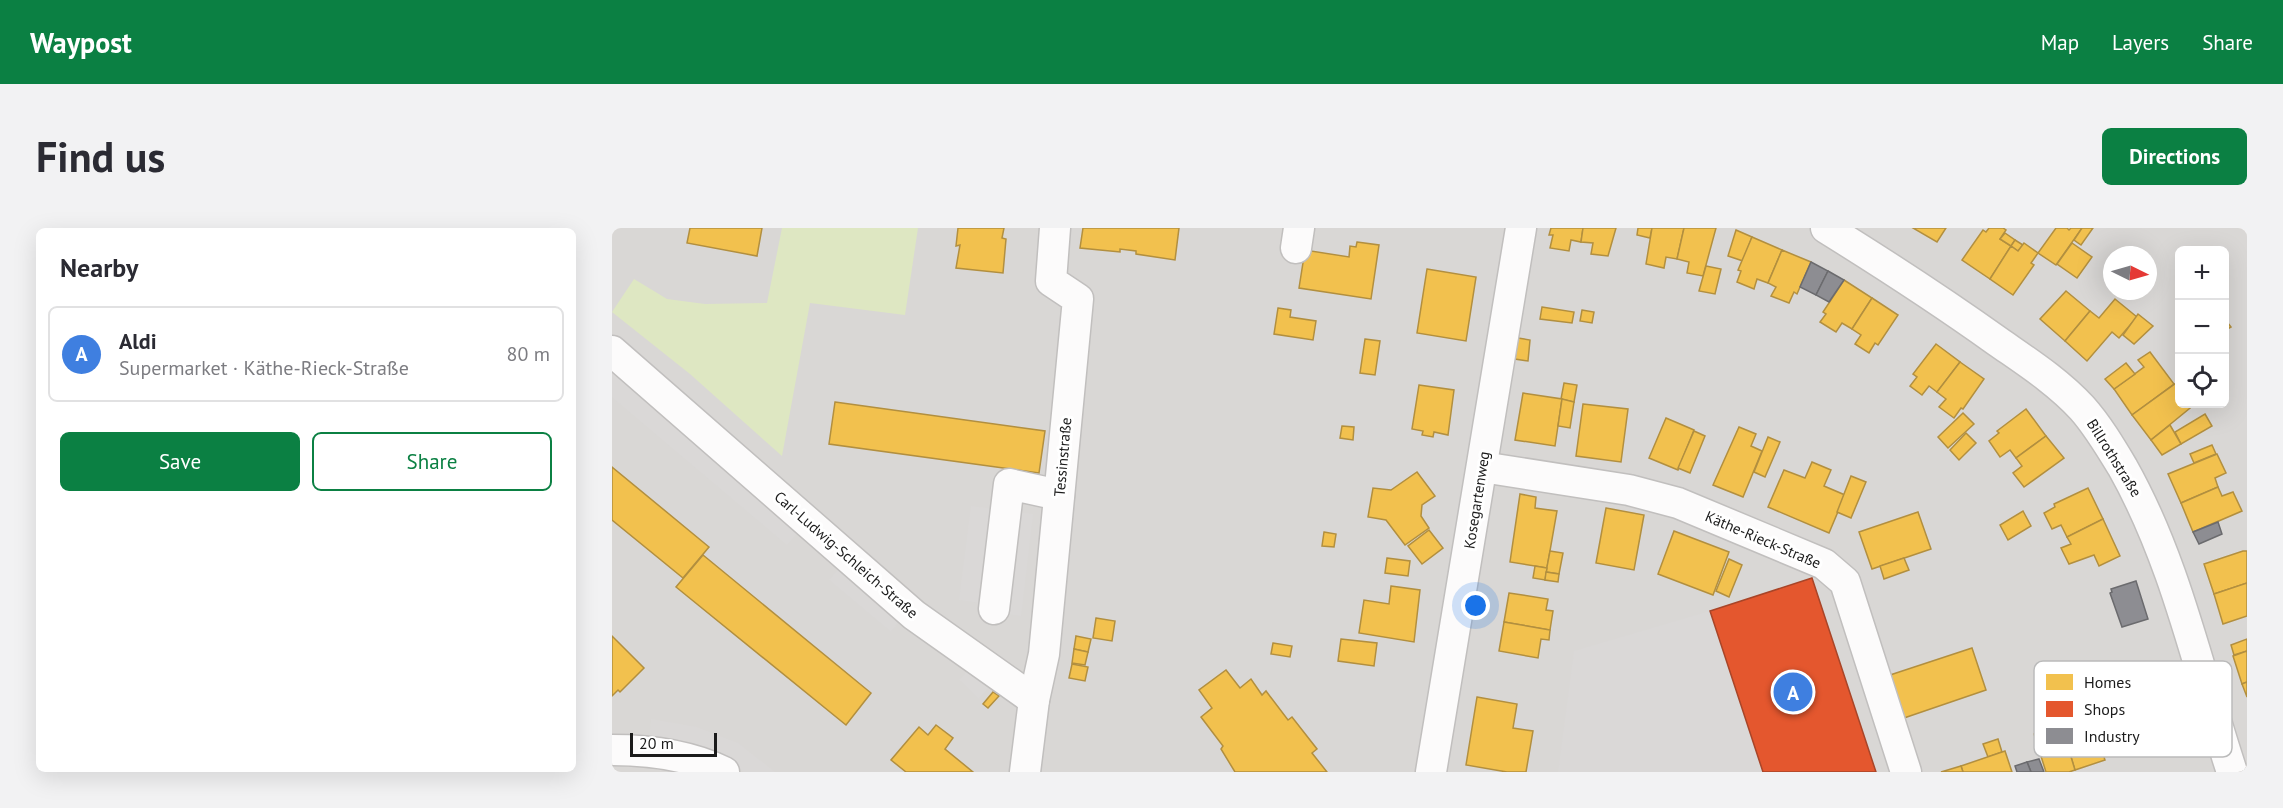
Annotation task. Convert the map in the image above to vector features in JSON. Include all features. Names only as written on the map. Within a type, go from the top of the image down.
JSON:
[{"type":"street","name":"Tessinstraße","points":[[1034,700],[1044,654],[1078,299],[1051,281],[1055,228]]},
{"type":"street","name":"Kosegartenweg","points":[[1431,772],[1521,228]]},
{"type":"street","name":"Billrothstraße","points":[[1826,228],[1925,290],[2046,374],[2083,409],[2112,450],[2136,492],[2156,536],[2198,661]]},
{"type":"street","name":"Carl-Ludwig-Schleich-Straße","points":[[612,351],[914,615],[1034,700]]},
{"type":"street","name":"Käthe-Rieck-Straße","points":[[1482,467],[1629,490],[1678,503],[1824,564],[1845,582],[1906,772]]},
{"type":"street","points":[[994,609],[1009,484],[1059,495]]},
{"type":"street","points":[[1025,772],[1034,700]]},
{"type":"street","points":[[612,750],[640,750],[664,763],[688,758],[724,772]]},
{"type":"street","name":"Billrothstraße","points":[[2227,757],[2232,772]]},
{"type":"shaded area","points":[[612,228],[2247,228],[2247,772],[612,772]]},
{"type":"shaded area","points":[[612,370],[800,530],[787,545],[612,397]]},
{"type":"shaded area","points":[[971,506],[1033,514],[1021,616],[982,611],[982,603],[959,600]]},
{"type":"shaded area","points":[[842,564],[904,616],[891,632],[829,580]]},
{"type":"shaded area","points":[[1710,611],[1763,772],[1558,772],[1574,651]]},
{"type":"shaded area","points":[[972,665],[992,684],[979,699],[959,680]]},
{"type":"shaded area","points":[[651,719],[697,727],[738,743],[775,772],[744,772],[728,759],[649,739]]},
{"type":"green space","points":[[782,228],[918,228],[905,315],[810,303],[782,456],[690,374],[612,312],[634,279],[667,299],[705,304],[767,303]]},
{"type":"building: Homes","points":[[690,228],[762,228],[757,256],[687,243]]},
{"type":"building: Homes","points":[[958,228],[1004,228],[1002,238],[1006,239],[1003,273],[956,268],[960,245],[956,246]]},
{"type":"building: Homes","points":[[1083,228],[1179,228],[1175,260],[1136,254],[1136,251],[1120,249],[1120,252],[1080,248]]},
{"type":"building: Homes","points":[[1551,228],[1583,228],[1581,242],[1571,240],[1569,251],[1550,248],[1553,235],[1549,235]]},
{"type":"building: Homes","points":[[1583,228],[1616,228],[1608,256],[1591,254],[1593,243],[1581,242]]},
{"type":"building: Homes","points":[[1638,228],[1652,228],[1650,238],[1637,235]]},
{"type":"building: Homes","points":[[1652,228],[1684,228],[1677,259],[1666,257],[1664,268],[1646,264]]},
{"type":"building: Homes","points":[[1684,228],[1716,228],[1703,276],[1687,273],[1689,262],[1677,259]]},
{"type":"building: Homes","points":[[1913,228],[1946,228],[1937,242]]},
{"type":"building: Homes","points":[[1989,228],[2006,230],[2000,239],[2011,246],[1990,279],[1962,260],[1983,230],[1986,232]]},
{"type":"building: Homes","points":[[2056,228],[2069,230],[2082,228],[2056,265],[2038,253]]},
{"type":"building: Homes","points":[[2082,228],[2093,228],[2081,245],[2074,240]]},
{"type":"building: Homes","points":[[1736,230],[1752,237],[1743,261],[1728,256]]},
{"type":"building: Homes","points":[[2005,233],[2015,240],[2011,246],[2000,239]]},
{"type":"building: Homes","points":[[1752,237],[1782,250],[1768,283],[1757,279],[1754,289],[1737,282],[1741,271],[1738,270]]},
{"type":"building: Homes","points":[[2015,240],[2023,245],[2018,251],[2011,246]]},
{"type":"building: Homes","points":[[1357,242],[1379,245],[1371,299],[1299,288],[1305,250],[1349,257],[1350,246],[1356,247]]},
{"type":"building: Homes","points":[[2024,243],[2038,253],[2031,263],[2034,265],[2013,295],[1990,279],[2011,246],[2018,251]]},
{"type":"building: Homes","points":[[2072,243],[2092,257],[2077,278],[2057,264]]},
{"type":"building: Homes","points":[[1782,250],[1811,262],[1797,294],[1794,292],[1789,303],[1771,296],[1776,287],[1768,283]]},
{"type":"building: Homes","points":[[1706,266],[1721,269],[1715,294],[1699,291]]},
{"type":"building: Homes","points":[[1427,269],[1476,277],[1466,341],[1417,333]]},
{"type":"building: Homes","points":[[1844,280],[1872,298],[1852,329],[1842,323],[1836,332],[1820,322],[1826,314],[1823,312]]},
{"type":"building: Homes","points":[[2066,291],[2090,311],[2065,341],[2040,319]]},
{"type":"building: Homes","points":[[1872,298],[1898,315],[1878,345],[1875,343],[1869,353],[1855,344],[1861,335],[1852,329]]},
{"type":"building: Homes","points":[[2114,300],[2137,317],[2119,338],[2112,332],[2087,361],[2065,341],[2090,311],[2099,318]]},
{"type":"building: Homes","points":[[1542,307],[1574,312],[1572,323],[1540,319]]},
{"type":"building: Homes","points":[[1278,308],[1291,310],[1290,317],[1316,321],[1313,340],[1274,334]]},
{"type":"building: Homes","points":[[1582,310],[1594,312],[1592,323],[1580,321]]},
{"type":"building: Homes","points":[[2138,314],[2153,326],[2134,344],[2123,335]]},
{"type":"building: Homes","points":[[1518,338],[1530,340],[1528,361],[1515,359]]},
{"type":"building: Homes","points":[[1365,339],[1380,341],[1375,375],[1360,373]]},
{"type":"building: Homes","points":[[1936,344],[1960,362],[1937,392],[1929,386],[1922,395],[1910,386],[1917,377],[1913,374]]},
{"type":"building: Homes","points":[[2150,352],[2174,384],[2132,415],[2114,389],[2144,367],[2138,360]]},
{"type":"building: Homes","points":[[1960,362],[1984,379],[1954,418],[1939,407],[1946,399],[1937,392]]},
{"type":"building: Homes","points":[[2126,363],[2135,374],[2114,389],[2105,379]]},
{"type":"building: Homes","points":[[1564,383],[1577,385],[1574,402],[1561,399]]},
{"type":"building: Homes","points":[[2175,384],[2175,408],[2190,408],[2151,440],[2132,415]]},
{"type":"building: Homes","points":[[1419,385],[1454,390],[1448,435],[1434,432],[1433,437],[1422,435],[1423,431],[1412,429]]},
{"type":"building: Homes","points":[[1523,393],[1562,399],[1555,446],[1515,440]]},
{"type":"building: Homes","points":[[1562,399],[1574,402],[1570,428],[1558,426]]},
{"type":"building: Homes","points":[[835,402],[1045,431],[1039,473],[829,444]]},
{"type":"building: Homes","points":[[1583,404],[1628,409],[1621,462],[1576,456]]},
{"type":"building: Homes","points":[[2026,409],[2046,436],[2016,458],[2010,450],[2000,457],[1989,441],[1999,433],[1997,431]]},
{"type":"building: Homes","points":[[1963,413],[1974,424],[1948,448],[1938,437]]},
{"type":"building: Homes","points":[[2205,414],[2212,426],[2181,444],[2175,432]]},
{"type":"building: Homes","points":[[1666,418],[1694,430],[1678,470],[1649,458]]},
{"type":"building: Homes","points":[[2170,425],[2181,444],[2162,455],[2151,440]]},
{"type":"building: Homes","points":[[1342,426],[1354,427],[1353,440],[1340,438]]},
{"type":"building: Homes","points":[[1739,427],[1756,434],[1751,446],[1762,451],[1743,497],[1713,485]]},
{"type":"building: Homes","points":[[1694,431],[1705,436],[1690,473],[1678,468]]},
{"type":"building: Homes","points":[[1966,433],[1976,443],[1959,460],[1950,450]]},
{"type":"building: Homes","points":[[2046,436],[2064,458],[2024,487],[2013,473],[2022,466],[2016,458]]},
{"type":"building: Homes","points":[[1768,437],[1780,442],[1765,477],[1754,472]]},
{"type":"building: Homes","points":[[2212,445],[2216,454],[2194,463],[2190,454]]},
{"type":"building: Homes","points":[[2217,454],[2226,473],[2215,478],[2218,487],[2181,503],[2168,474]]},
{"type":"building: Homes","points":[[1812,462],[1831,470],[1824,486],[1845,495],[1829,533],[1768,507],[1784,470],[1805,478]]},
{"type":"building: Homes","points":[[612,467],[709,547],[683,578],[612,520]]},
{"type":"building: Homes","points":[[1417,472],[1435,496],[1422,505],[1421,516],[1429,528],[1405,545],[1386,520],[1368,517],[1373,488],[1391,490]]},
{"type":"building: Homes","points":[[1851,476],[1866,482],[1851,518],[1837,512]]},
{"type":"building: Homes","points":[[2218,487],[2222,496],[2233,492],[2242,511],[2193,532],[2181,503]]},
{"type":"building: Homes","points":[[2088,488],[2103,519],[2067,537],[2061,525],[2052,529],[2044,513],[2055,507],[2054,504]]},
{"type":"building: Homes","points":[[1520,494],[1536,497],[1535,508],[1557,511],[1547,568],[1510,562]]},
{"type":"building: Homes","points":[[1606,508],[1644,515],[1634,570],[1596,563]]},
{"type":"building: Homes","points":[[2023,511],[2031,526],[2008,540],[2000,525]]},
{"type":"building: Homes","points":[[1918,512],[1931,549],[1872,569],[1859,532]]},
{"type":"building: Homes","points":[[2103,519],[2120,556],[2099,566],[2094,555],[2069,564],[2061,548],[2071,544],[2067,537]]},
{"type":"building: Homes","points":[[1429,530],[1443,548],[1422,564],[1408,546]]},
{"type":"building: Homes","points":[[1674,531],[1729,552],[1713,595],[1658,574]]},
{"type":"building: Homes","points":[[1324,532],[1336,534],[1334,547],[1322,546]]},
{"type":"building: Homes","points":[[1550,551],[1563,553],[1559,574],[1546,572]]},
{"type":"building: Homes","points":[[2247,551],[2247,583],[2214,594],[2204,564]]},
{"type":"building: Homes","points":[[703,555],[871,693],[846,725],[676,587]]},
{"type":"building: Homes","points":[[1387,558],[1410,561],[1408,576],[1385,573]]},
{"type":"building: Homes","points":[[1904,558],[1909,570],[1884,579],[1880,566]]},
{"type":"building: Homes","points":[[1729,559],[1742,565],[1729,597],[1716,591]]},
{"type":"building: Homes","points":[[1535,566],[1547,568],[1545,580],[1533,578]]},
{"type":"building: Homes","points":[[1546,572],[1559,574],[1558,582],[1545,580]]},
{"type":"building: Homes","points":[[2247,583],[2247,616],[2223,624],[2214,594]]},
{"type":"building: Homes","points":[[1391,586],[1420,590],[1414,642],[1359,633],[1364,600],[1389,604]]},
{"type":"building: Homes","points":[[1509,593],[1548,599],[1546,610],[1553,611],[1550,630],[1504,622]]},
{"type":"building: Homes","points":[[1096,618],[1115,621],[1112,641],[1093,638]]},
{"type":"building: Homes","points":[[1504,622],[1550,630],[1549,640],[1541,639],[1538,658],[1499,651]]},
{"type":"building: Homes","points":[[612,636],[644,668],[620,692],[618,690],[612,696]]},
{"type":"building: Homes","points":[[1076,636],[1091,639],[1088,652],[1074,649]]},
{"type":"building: Homes","points":[[1341,639],[1377,643],[1374,666],[1338,661]]},
{"type":"building: Homes","points":[[2247,639],[2247,651],[2234,655],[2231,645]]},
{"type":"building: Homes","points":[[1273,643],[1292,646],[1290,657],[1271,654]]},
{"type":"building: Homes","points":[[1972,648],[1986,690],[1904,718],[1890,675]]},
{"type":"building: Homes","points":[[1074,649],[1088,652],[1085,665],[1072,663]]},
{"type":"building: Homes","points":[[2247,651],[2247,682],[2242,684],[2233,656]]},
{"type":"building: Homes","points":[[1072,664],[1088,667],[1085,681],[1069,678]]},
{"type":"building: Homes","points":[[1226,670],[1240,688],[1251,679],[1262,695],[1266,691],[1288,720],[1292,717],[1317,749],[1312,753],[1327,772],[1235,772],[1221,749],[1223,746],[1201,717],[1212,708],[1199,690]]},
{"type":"building: Homes","points":[[2247,682],[2247,697],[2242,684]]},
{"type":"building: Homes","points":[[993,692],[999,696],[988,708],[983,704]]},
{"type":"building: Homes","points":[[1477,697],[1517,704],[1513,728],[1533,731],[1526,772],[1507,772],[1466,765]]},
{"type":"building: Homes","points":[[936,725],[953,738],[945,749],[973,772],[906,772],[891,760],[919,727],[928,735]]},
{"type":"building: Homes","points":[[1998,739],[2002,752],[1988,757],[1983,744]]},
{"type":"building: Homes","points":[[2005,751],[2012,772],[1963,772],[1961,766]]},
{"type":"building: Homes","points":[[2041,757],[2071,757],[2075,770],[2046,772]]},
{"type":"building: Homes","points":[[2071,757],[2104,757],[2105,760],[2075,770]]},
{"type":"building: Homes","points":[[1961,766],[1963,772],[1941,772]]},
{"type":"building: Shops","points":[[1812,578],[1876,772],[1763,772],[1710,611]]},
{"type":"building: Industry","points":[[1811,262],[1828,271],[1816,295],[1800,287]]},
{"type":"building: Industry","points":[[1828,271],[1844,280],[1829,302],[1816,295]]},
{"type":"building: Industry","points":[[2218,522],[2222,534],[2199,544],[2193,532]]},
{"type":"building: Industry","points":[[2136,581],[2148,619],[2122,627],[2110,593],[2111,589]]},
{"type":"building: Industry","points":[[2039,759],[2044,772],[2031,772],[2027,762]]},
{"type":"building: Industry","points":[[2027,762],[2031,772],[2017,772],[2015,766]]},
{"type":"place","name":"Aldi","points":[[1793,692]]}]
